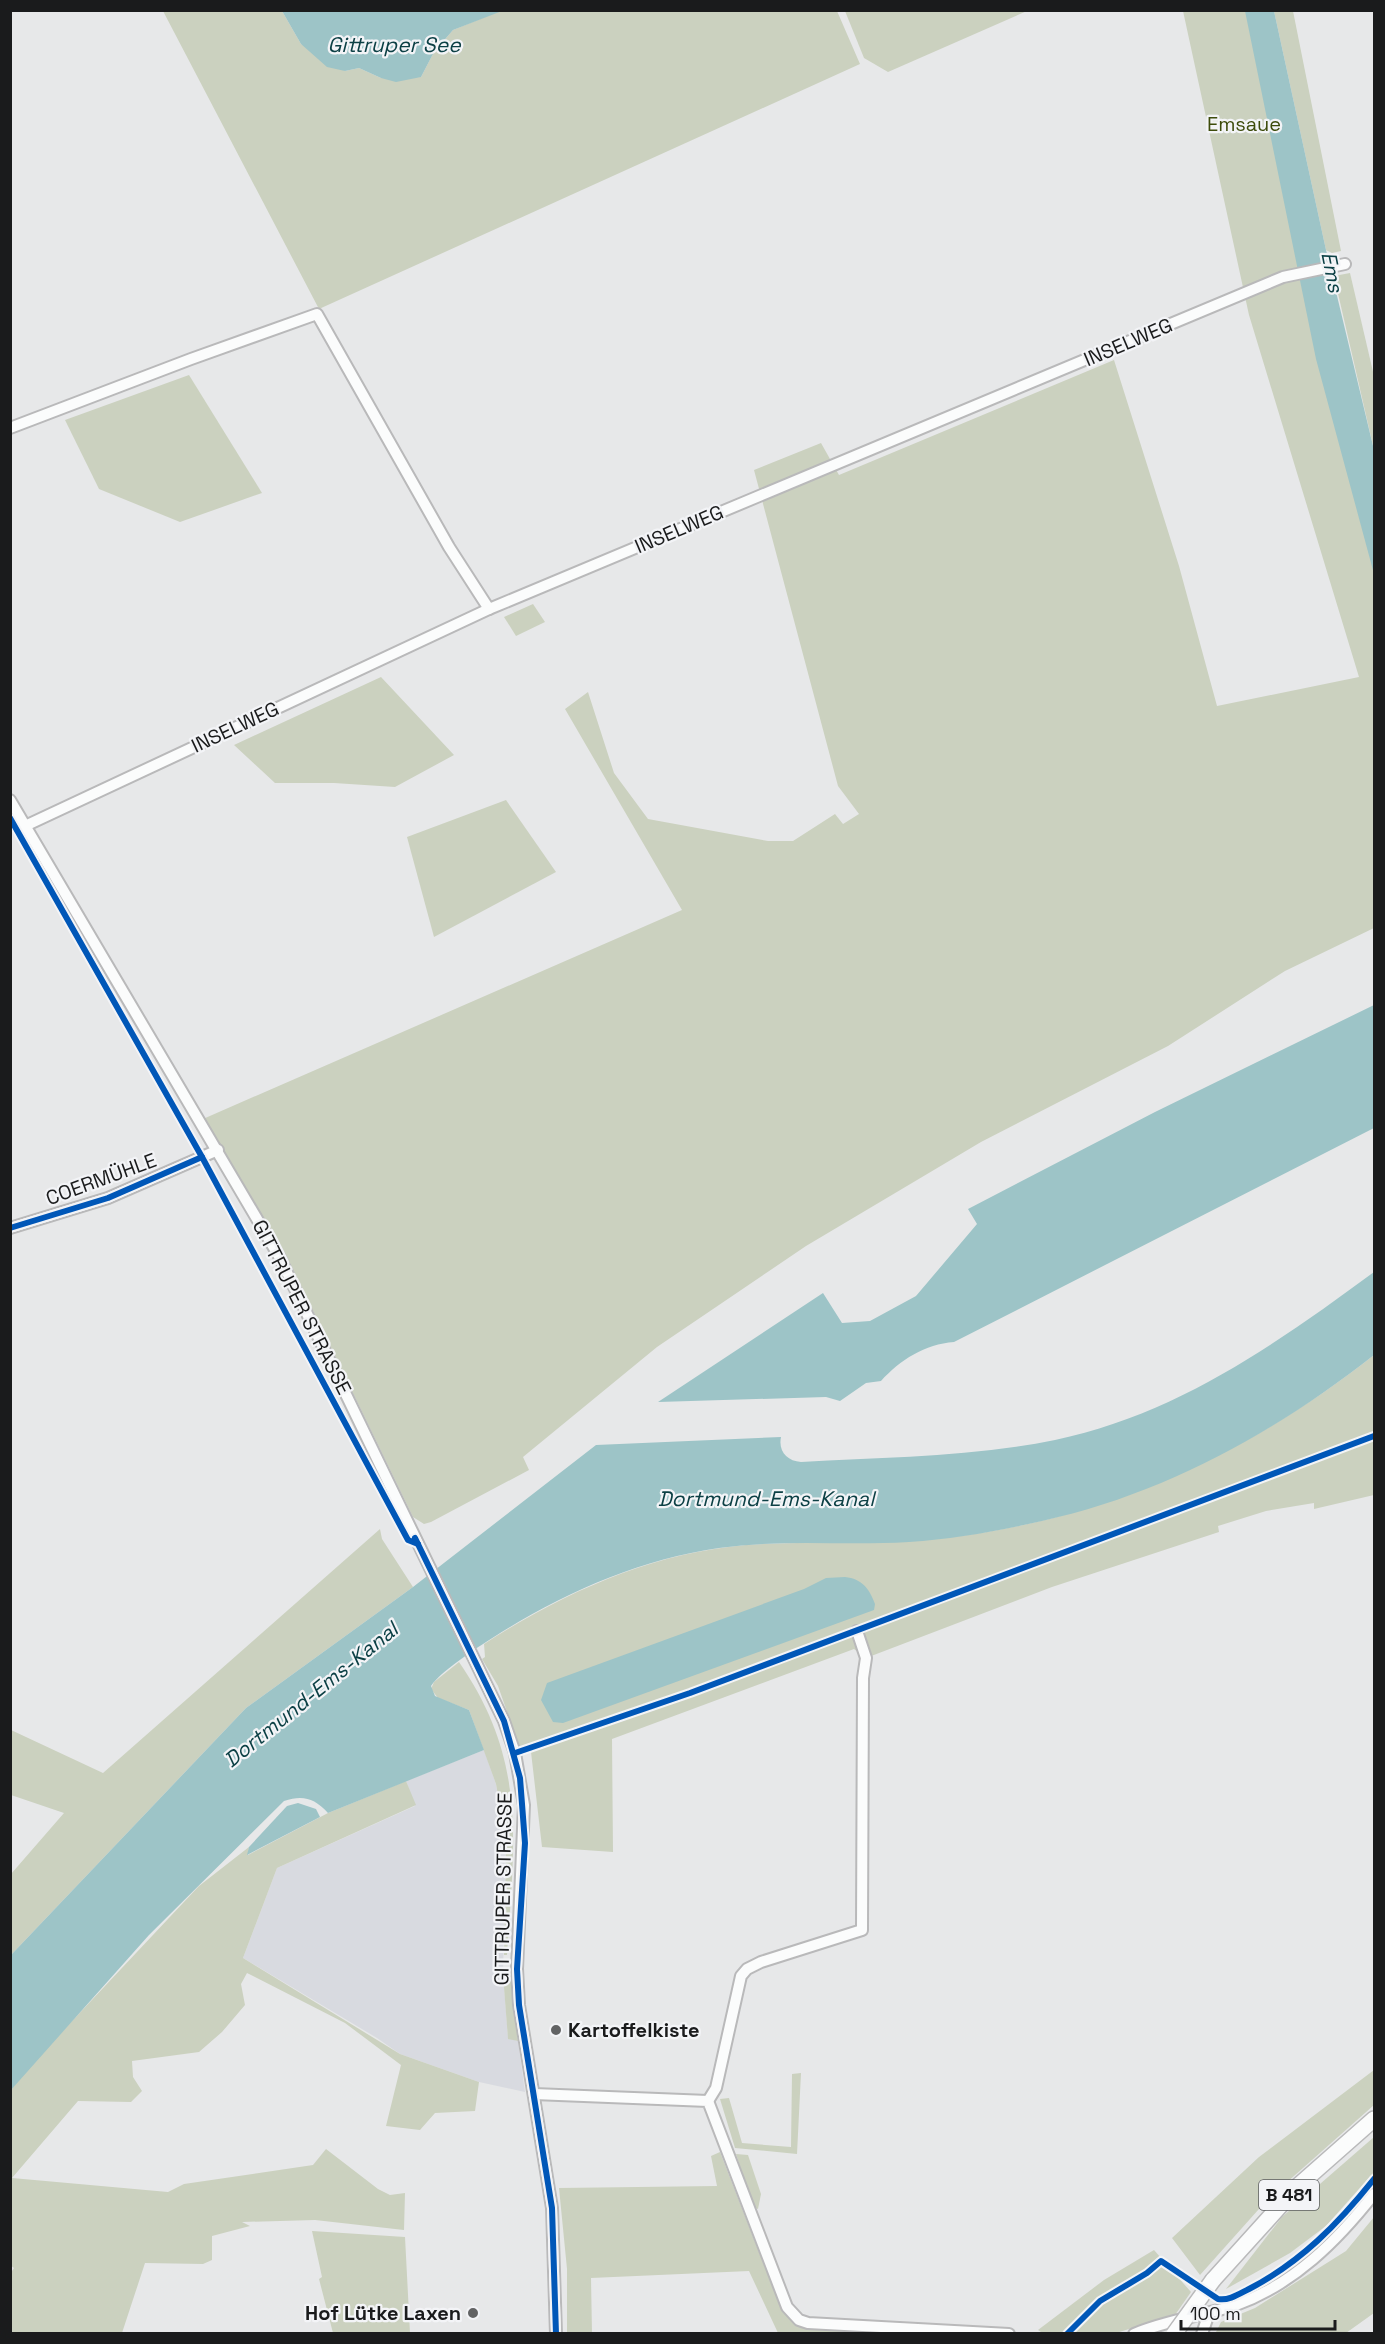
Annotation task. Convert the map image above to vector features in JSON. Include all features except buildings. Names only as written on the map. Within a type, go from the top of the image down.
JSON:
[{"type":"highway","name":"B 481","points":[[1174,2334],[1213,2280],[1298,2186],[1374,2119]]},
{"type":"street","name":"INSELWEG","points":[[25,825],[489,609],[1283,277],[1345,264]]},
{"type":"street","points":[[10,428],[317,314],[449,547],[489,609]]},
{"type":"street","name":"GITTRUPER STRASSE","points":[[10,800],[280,1258],[504,1721],[520,1778],[525,1843],[517,1969],[519,2005],[552,2208],[556,2334]]},
{"type":"street","name":"COERMÜHLE","points":[[10,1228],[108,1198],[218,1150]]},
{"type":"street","points":[[708,2100],[716,2088],[741,1976],[747,1969],[760,1962],[862,1930],[863,1678],[866,1658],[857,1631]]},
{"type":"street","points":[[534,2094],[708,2100]]},
{"type":"street","points":[[708,2100],[787,2307],[799,2320],[808,2323],[1009,2334]]},
{"type":"street","points":[[1134,2334],[1209,2313],[1257,2296],[1297,2273],[1338,2236],[1374,2194]]},
{"type":"street","points":[[1202,2334],[1209,2313]]},
{"type":"shaded area","points":[[484,1750],[496,1784],[506,1846],[503,1973],[508,2038],[518,2041],[525,2092],[479,2082],[400,2054],[243,1958],[277,1868],[415,1806],[406,1781]]},
{"type":"green space","points":[[502,10],[837,11],[860,64],[319,309],[163,11],[282,11],[301,44],[345,71],[359,68],[381,78],[421,77],[434,52],[453,30]]},
{"type":"green space","points":[[845,11],[1027,11],[888,72],[864,58]]},
{"type":"green space","name":"Emsaue","points":[[1183,11],[1257,11],[1374,529],[1374,928],[1285,971],[1168,1046],[981,1142],[806,1246],[657,1347],[523,1457],[529,1470],[424,1524],[413,1517],[287,1257],[203,1119],[682,910],[565,709],[588,692],[614,773],[648,819],[768,841],[793,841],[835,814],[843,824],[859,814],[838,786],[754,470],[821,443],[839,475],[1114,360],[1179,566],[1217,706],[1359,677],[1249,315]]},
{"type":"green space","points":[[1274,11],[1293,11],[1341,251],[1332,253],[1326,250]]},
{"type":"green space","points":[[1350,273],[1374,376],[1374,450],[1334,276]]},
{"type":"green space","points":[[189,375],[262,493],[180,522],[99,489],[65,420]]},
{"type":"green space","points":[[533,604],[545,622],[516,636],[504,617]]},
{"type":"green space","points":[[381,677],[454,755],[395,787],[334,783],[275,783],[234,745]]},
{"type":"green space","points":[[506,800],[556,872],[434,937],[407,837]]},
{"type":"green space","points":[[1374,1355],[1374,1435],[1000,1579],[1374,1440],[1374,1495],[1314,1509],[1314,1503],[1266,1511],[1218,1526],[1219,1532],[1052,1587],[866,1658],[854,1649],[612,1739],[613,1852],[542,1847],[531,1752],[519,1746],[498,1686],[482,1659],[485,1657],[484,1644],[514,1625],[609,1578],[642,1566],[711,1549],[746,1545],[875,1542],[952,1537],[1010,1528],[1122,1497],[1228,1450],[1278,1422],[1327,1390]]},
{"type":"green space","points":[[380,1529],[382,1539],[413,1587],[246,1708],[11,1955],[11,1874],[64,1813],[11,1795],[11,1730],[103,1773]]},
{"type":"green space","points":[[459,1662],[481,1699],[497,1734],[512,1804],[512,1876],[507,1955],[504,1955],[506,1846],[496,1784],[469,1710],[438,1698],[431,1689],[434,1682]]},
{"type":"green space","points":[[406,1781],[416,1805],[277,1868],[243,1958],[400,2054],[479,2082],[475,2111],[435,2113],[420,2130],[386,2126],[401,2065],[345,2023],[247,1973],[241,1984],[245,2005],[222,2032],[199,2052],[132,2061],[133,2077],[142,2091],[131,2102],[78,2101],[12,2178],[168,2192],[184,2184],[313,2165],[326,2149],[378,2189],[390,2195],[405,2193],[404,2230],[315,2220],[242,2222],[250,2226],[212,2236],[212,2260],[203,2264],[145,2263],[122,2333],[11,2333],[10,2274],[14,2268],[10,2265],[11,2090],[27,2069],[199,1886],[249,1847],[248,1855],[328,1813]]},
{"type":"green space","points":[[503,1975],[512,1982],[518,2041],[508,2039]]},
{"type":"green space","points":[[1374,2070],[1374,2105],[1267,2200],[1200,2275],[1172,2238],[1259,2157]]},
{"type":"green space","points":[[801,2073],[797,2154],[735,2148],[720,2099],[729,2098],[742,2143],[791,2147],[792,2074]]},
{"type":"green space","points":[[1374,2137],[1374,2172],[1326,2226],[1290,2253],[1226,2289],[1282,2217]]},
{"type":"green space","points":[[720,2152],[780,2306],[800,2327],[861,2333],[778,2333],[749,2271],[591,2278],[592,2333],[567,2333],[567,2269],[559,2188],[717,2186],[711,2156]]},
{"type":"green space","points":[[736,2154],[748,2155],[761,2194],[758,2209],[753,2207]]},
{"type":"green space","points":[[1374,2217],[1374,2313],[1346,2333],[1215,2334],[1221,2322],[1255,2308],[1346,2251]]},
{"type":"green space","points":[[312,2231],[405,2237],[410,2333],[333,2333],[319,2279],[322,2277]]},
{"type":"green space","points":[[1154,2250],[1191,2292],[1175,2315],[1116,2333],[1044,2334],[1038,2330],[1104,2280]]},
{"type":"water","name":"Gittruper See","points":[[282,11],[502,11],[453,30],[434,52],[421,77],[396,82],[359,68],[345,71],[327,67],[301,44]]},
{"type":"water","points":[[1245,11],[1274,11],[1326,250],[1374,450],[1374,574],[1316,359]]},
{"type":"water","points":[[1374,1005],[1374,1128],[954,1342],[933,1346],[914,1354],[896,1366],[881,1381],[866,1383],[840,1401],[826,1397],[658,1402],[823,1293],[842,1323],[870,1321],[916,1296],[977,1224],[968,1209],[1155,1112]]},
{"type":"water","name":"Dortmund-Ems-Kanal","points":[[1374,1272],[1374,1355],[1298,1410],[1217,1457],[1175,1477],[1088,1509],[976,1534],[909,1542],[743,1545],[691,1553],[635,1568],[581,1589],[505,1630],[454,1664],[431,1686],[435,1696],[469,1710],[484,1750],[328,1813],[308,1799],[297,1798],[284,1801],[149,1935],[11,2090],[11,1955],[246,1708],[413,1587],[596,1445],[781,1437],[782,1451],[792,1460],[801,1462],[961,1453],[1055,1440],[1143,1413],[1224,1373],[1300,1325]]},
{"type":"water","points":[[845,1577],[864,1585],[875,1604],[874,1610],[563,1723],[553,1722],[541,1700],[547,1683],[804,1589],[826,1578]]},
{"type":"water","points":[[298,1803],[316,1809],[320,1817],[247,1855],[249,1847],[287,1806]]},
{"type":"cycle path","points":[[10,818],[202,1157],[408,1540],[418,1544]]},
{"type":"cycle path","points":[[10,1228],[108,1198],[202,1157]]},
{"type":"cycle path","points":[[515,1753],[690,1693],[1374,1436]]},
{"type":"cycle path","points":[[415,1538],[504,1721],[520,1778],[525,1843],[517,1969],[519,2005],[552,2208],[556,2334]]},
{"type":"cycle path","points":[[1067,2334],[1100,2301],[1147,2273],[1161,2261],[1218,2299],[1238,2295],[1285,2267],[1318,2241],[1374,2179]]},
{"type":"place","name":"Kartoffelkiste","points":[[556,2030]]},
{"type":"place","name":"Hof Lütke Laxen","points":[[473,2313]]},
{"type":"water label","name":"Ems","points":[[1332,272]]}]
